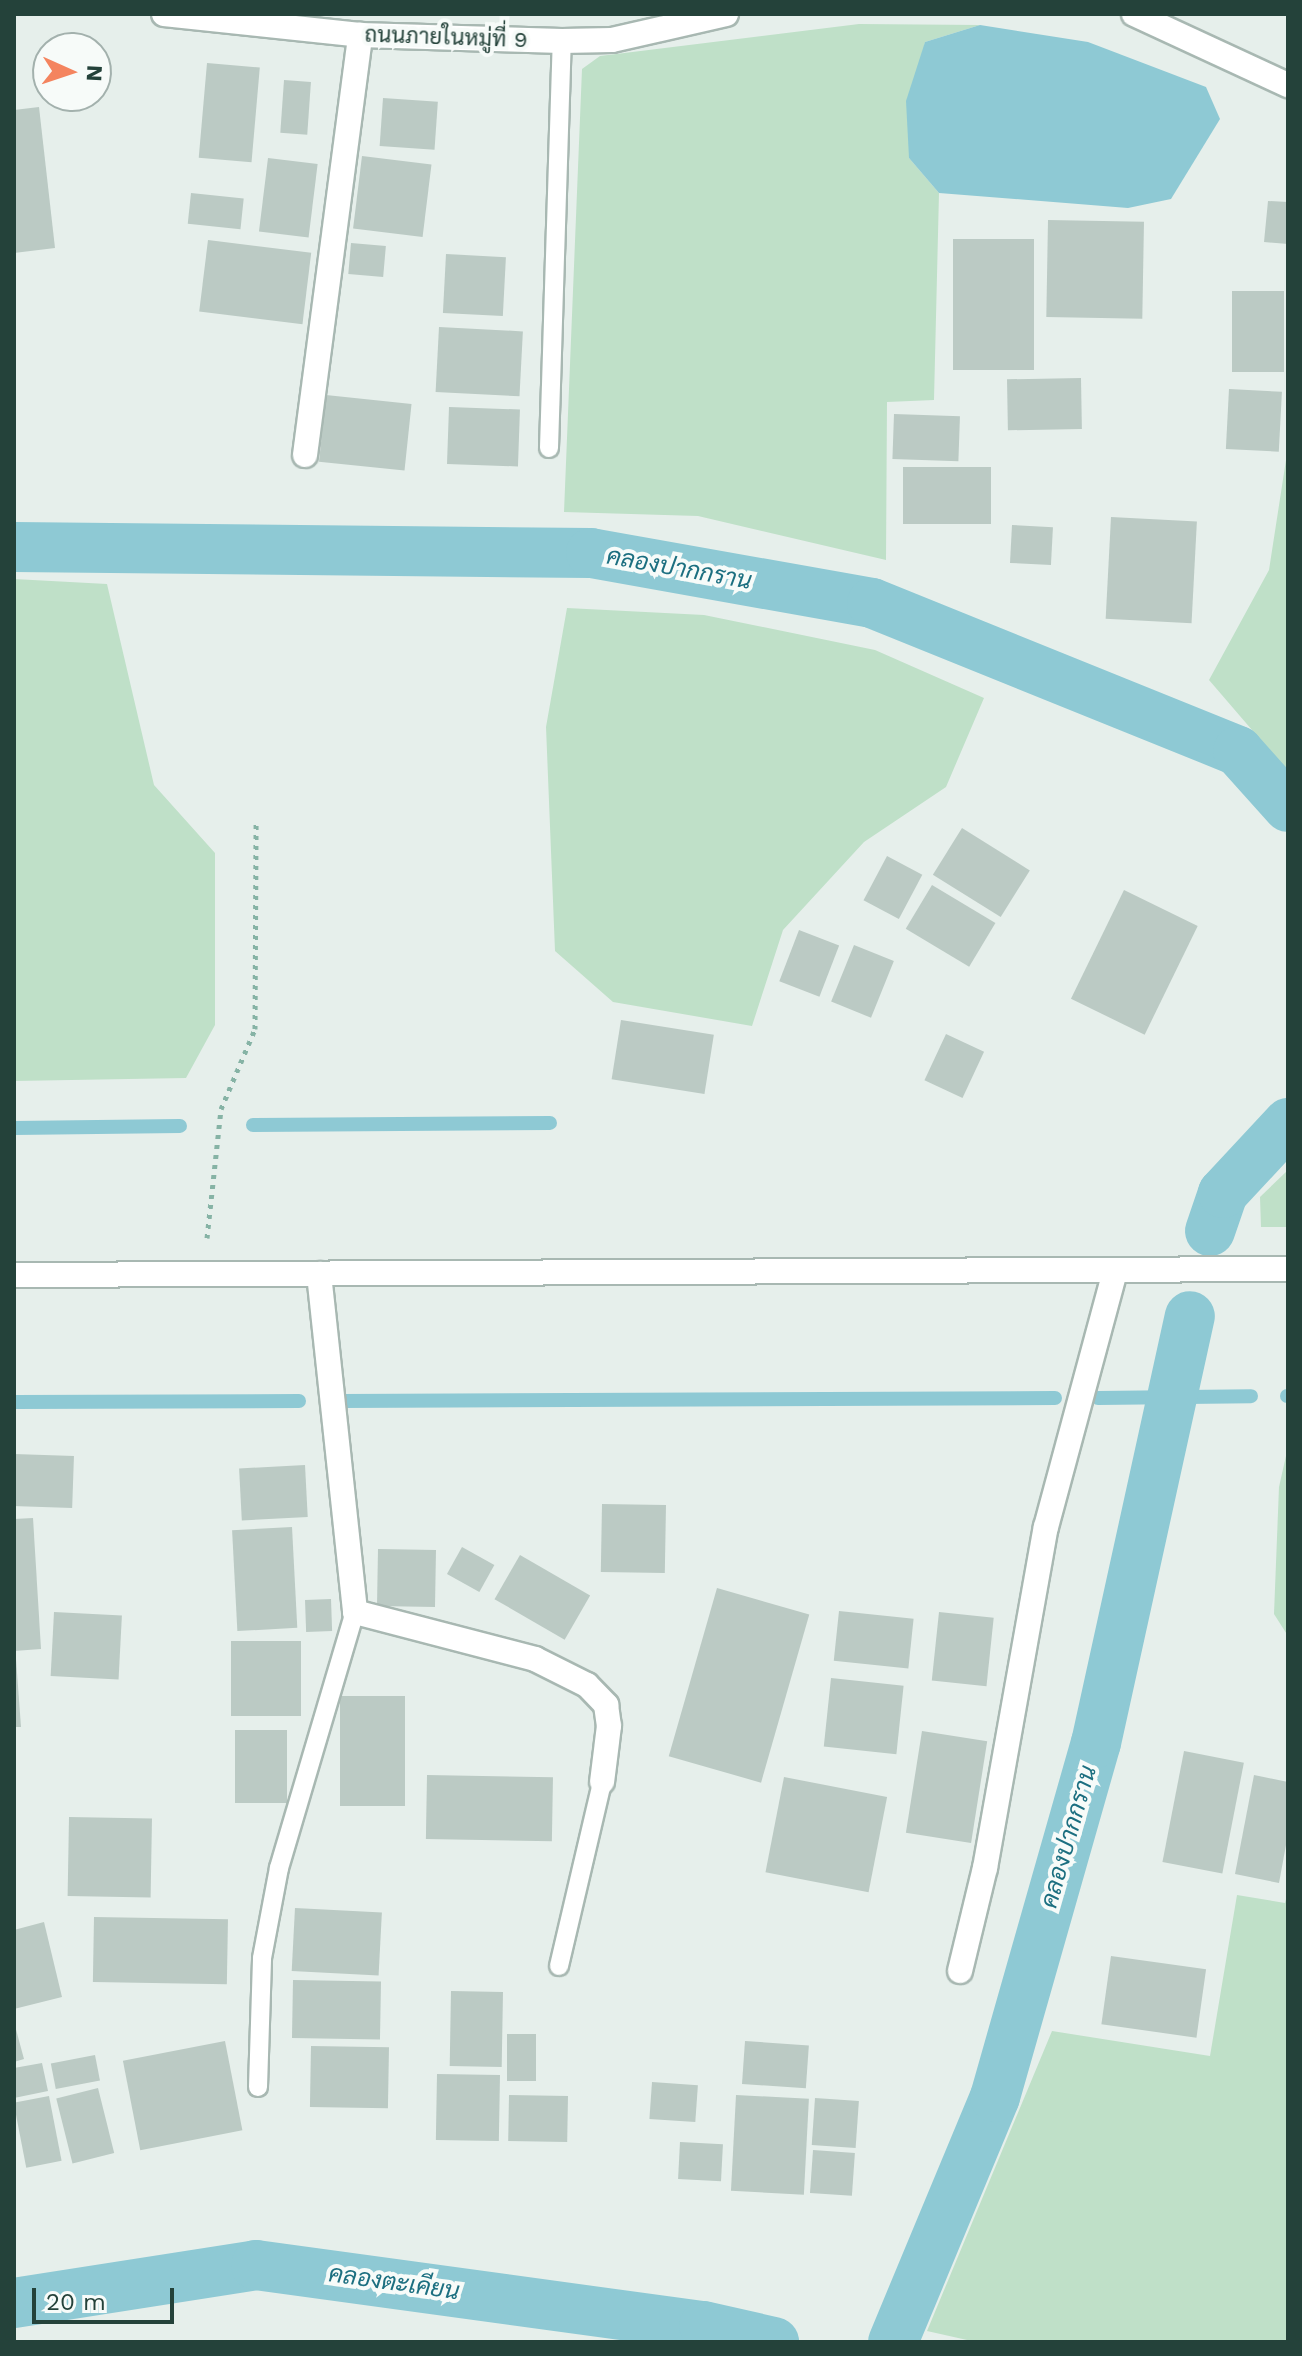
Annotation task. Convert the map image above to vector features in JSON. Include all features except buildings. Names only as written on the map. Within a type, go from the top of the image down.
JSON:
[{"type":"street","name":"ถนนภายในหมู่ที่ 9","points":[[164,14],[360,35],[562,41],[612,40],[726,14]]},
{"type":"street","points":[[1134,14],[1288,85]]},
{"type":"street","points":[[305,455],[360,35]]},
{"type":"street","points":[[14,1275],[1288,1269]]},
{"type":"street","points":[[960,1971],[985,1868],[1046,1527],[1115,1271]]},
{"type":"street","points":[[319,1274],[355,1612],[535,1659],[587,1685],[606,1705],[609,1726],[602,1782]]},
{"type":"lane","points":[[549,448],[562,41]]},
{"type":"lane","points":[[258,2087],[262,1958],[279,1868],[355,1612]]},
{"type":"lane","points":[[559,1966],[602,1782]]},
{"type":"path","points":[[203,1275],[221,1109],[255,1029],[256,824]]},
{"type":"green space","points":[[859,24],[980,25],[925,42],[909,158],[939,193],[934,400],[887,402],[886,560],[698,516],[564,512],[582,69],[600,56]]},
{"type":"green space","points":[[1288,447],[1288,772],[1209,680],[1269,570]]},
{"type":"green space","points":[[14,579],[107,584],[154,785],[215,853],[215,1025],[186,1078],[14,1081]]},
{"type":"green space","points":[[567,608],[704,615],[875,650],[984,698],[946,787],[864,842],[783,930],[752,1026],[613,1002],[555,951],[546,727]]},
{"type":"green space","points":[[1288,1170],[1288,1227],[1261,1227],[1260,1197]]},
{"type":"green space","points":[[1288,1447],[1288,1636],[1274,1614],[1279,1487]]},
{"type":"green space","points":[[1288,1891],[1288,2342],[976,2342],[927,2331],[1052,2031],[1210,2056],[1237,1895],[1285,1903]]},
{"type":"water","points":[[980,25],[1088,42],[1206,87],[1220,119],[1171,199],[1128,208],[939,193],[909,158],[906,101],[925,42]]},
{"type":"waterway","name":"คลองปากกราน","points":[[14,547],[591,553],[872,603],[1238,751],[1288,807]]},
{"type":"waterway","points":[[253,1125],[550,1123]]},
{"type":"waterway","name":"คลองปากกราน","points":[[1210,1231],[1223,1193],[1288,1123]]},
{"type":"waterway","points":[[14,1128],[180,1126]]},
{"type":"waterway","name":"คลองปากกราน","points":[[893,2342],[995,2097],[1096,1743],[1190,1316]]},
{"type":"waterway","name":"คลองปากกราน","points":[[1098,1398],[1251,1396]]},
{"type":"waterway","points":[[342,1401],[1055,1398]]},
{"type":"waterway","points":[[14,1402],[299,1401]]},
{"type":"waterway","name":"คลองตะเคียน","points":[[14,2303],[256,2265],[704,2326],[774,2342]]}]
